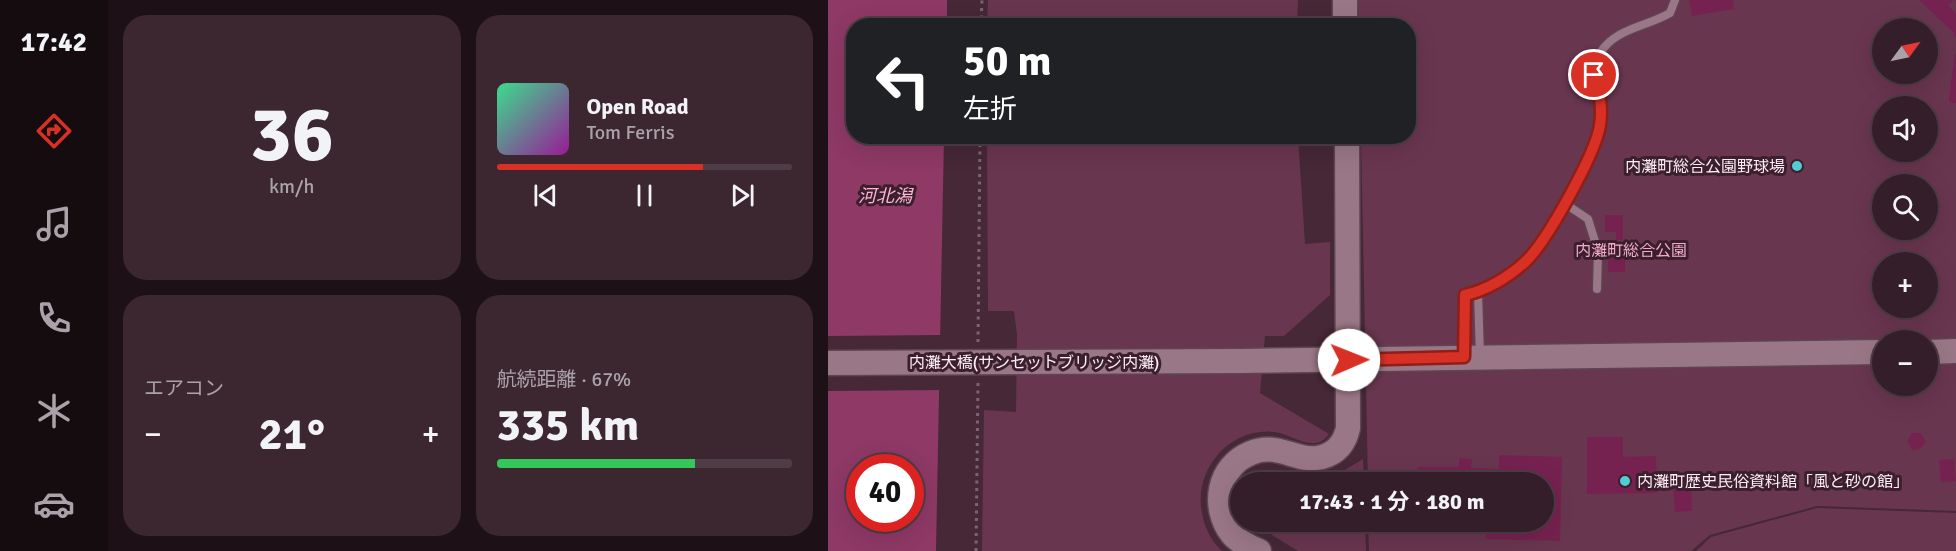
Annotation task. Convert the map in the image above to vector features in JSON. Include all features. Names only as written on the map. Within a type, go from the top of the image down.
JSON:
[{"type":"street","points":[[1345,0],[1345,18]]},
{"type":"street","points":[[1259,551],[1245,545],[1233,535],[1225,523],[1219,501],[1222,482],[1235,463],[1261,450],[1281,450],[1313,459],[1328,455],[1341,445],[1348,428],[1347,144]]},
{"type":"street","points":[[1938,352],[1956,351]]},
{"type":"street","name":"内灘大橋(サンセットブリッジ内灘)","points":[[828,363],[1349,360],[1872,352]]},
{"type":"lane","points":[[1472,357],[1465,295],[1478,293],[1526,261],[1582,172],[1600,127],[1602,104],[1594,75],[1599,54],[1619,33],[1655,22],[1670,14],[1675,0]]},
{"type":"lane","points":[[1564,203],[1588,219],[1598,251],[1597,289]]},
{"type":"lane","points":[[1472,357],[1478,293]]},
{"type":"path","points":[[981,18],[982,0]]},
{"type":"green space","points":[[988,0],[1298,0],[1297,18],[987,18]]},
{"type":"green space","name":"内灘町総合公園","points":[[1358,0],[1956,0],[1956,511],[1817,506],[1710,535],[1691,551],[1369,551],[1368,532],[1554,532],[1554,472],[1368,472],[1361,144],[1416,144],[1416,18],[1359,18]]},
{"type":"green space","points":[[987,144],[1298,144],[1305,244],[1330,242],[1330,295],[1284,336],[1265,336],[1260,393],[1329,434],[1323,440],[1314,443],[1274,432],[1259,432],[1244,436],[1220,452],[1205,477],[1201,491],[1201,506],[1207,531],[1222,551],[982,551],[984,410],[1016,412],[1017,335],[1014,311],[988,311]]},
{"type":"green space","points":[[1363,459],[1364,472],[1339,472]]},
{"type":"green space","points":[[1817,508],[1956,513],[1956,551],[1696,551],[1711,537]]},
{"type":"green space","points":[[1269,532],[1365,532],[1366,551],[1298,551]]},
{"type":"water","name":"河北潟","points":[[828,0],[947,0],[947,18],[846,18],[846,144],[944,144],[936,551],[828,551]]},
{"type":"pier","points":[[943,335],[942,390],[828,391],[828,336]]},
{"type":"building","points":[[1689,0],[1733,0],[1734,9],[1692,16]]},
{"type":"building","points":[[1919,0],[1954,0],[1948,5],[1956,13],[1956,38],[1952,31]]},
{"type":"building","points":[[1956,54],[1956,103],[1949,102]]},
{"type":"building","points":[[1605,215],[1623,215],[1623,240],[1616,240],[1616,232],[1605,232]]},
{"type":"building","points":[[1608,245],[1625,245],[1625,272],[1608,272]]},
{"type":"building","points":[[1912,433],[1921,433],[1926,442],[1920,449],[1912,450],[1907,441]]},
{"type":"building","points":[[1587,437],[1623,437],[1623,457],[1656,456],[1657,493],[1587,494]]},
{"type":"building","points":[[1499,455],[1562,457],[1560,541],[1486,539],[1486,532],[1554,532],[1554,472],[1418,472],[1418,467],[1459,467],[1459,458],[1472,459],[1471,468],[1499,469]]},
{"type":"building","points":[[1954,459],[1956,481],[1941,482],[1939,460]]},
{"type":"building","points":[[1691,487],[1692,511],[1675,512],[1673,488]]},
{"type":"place","name":"内灘町総合公園野球場","points":[[1797,166]]},
{"type":"place","name":"内灘町歴史民俗資料館「風と砂の館」","points":[[1625,481]]},
{"type":"route","points":[[1349,360],[1464,357],[1465,295],[1478,293],[1526,261],[1550,227],[1582,172],[1600,127],[1602,104],[1594,75]]}]
